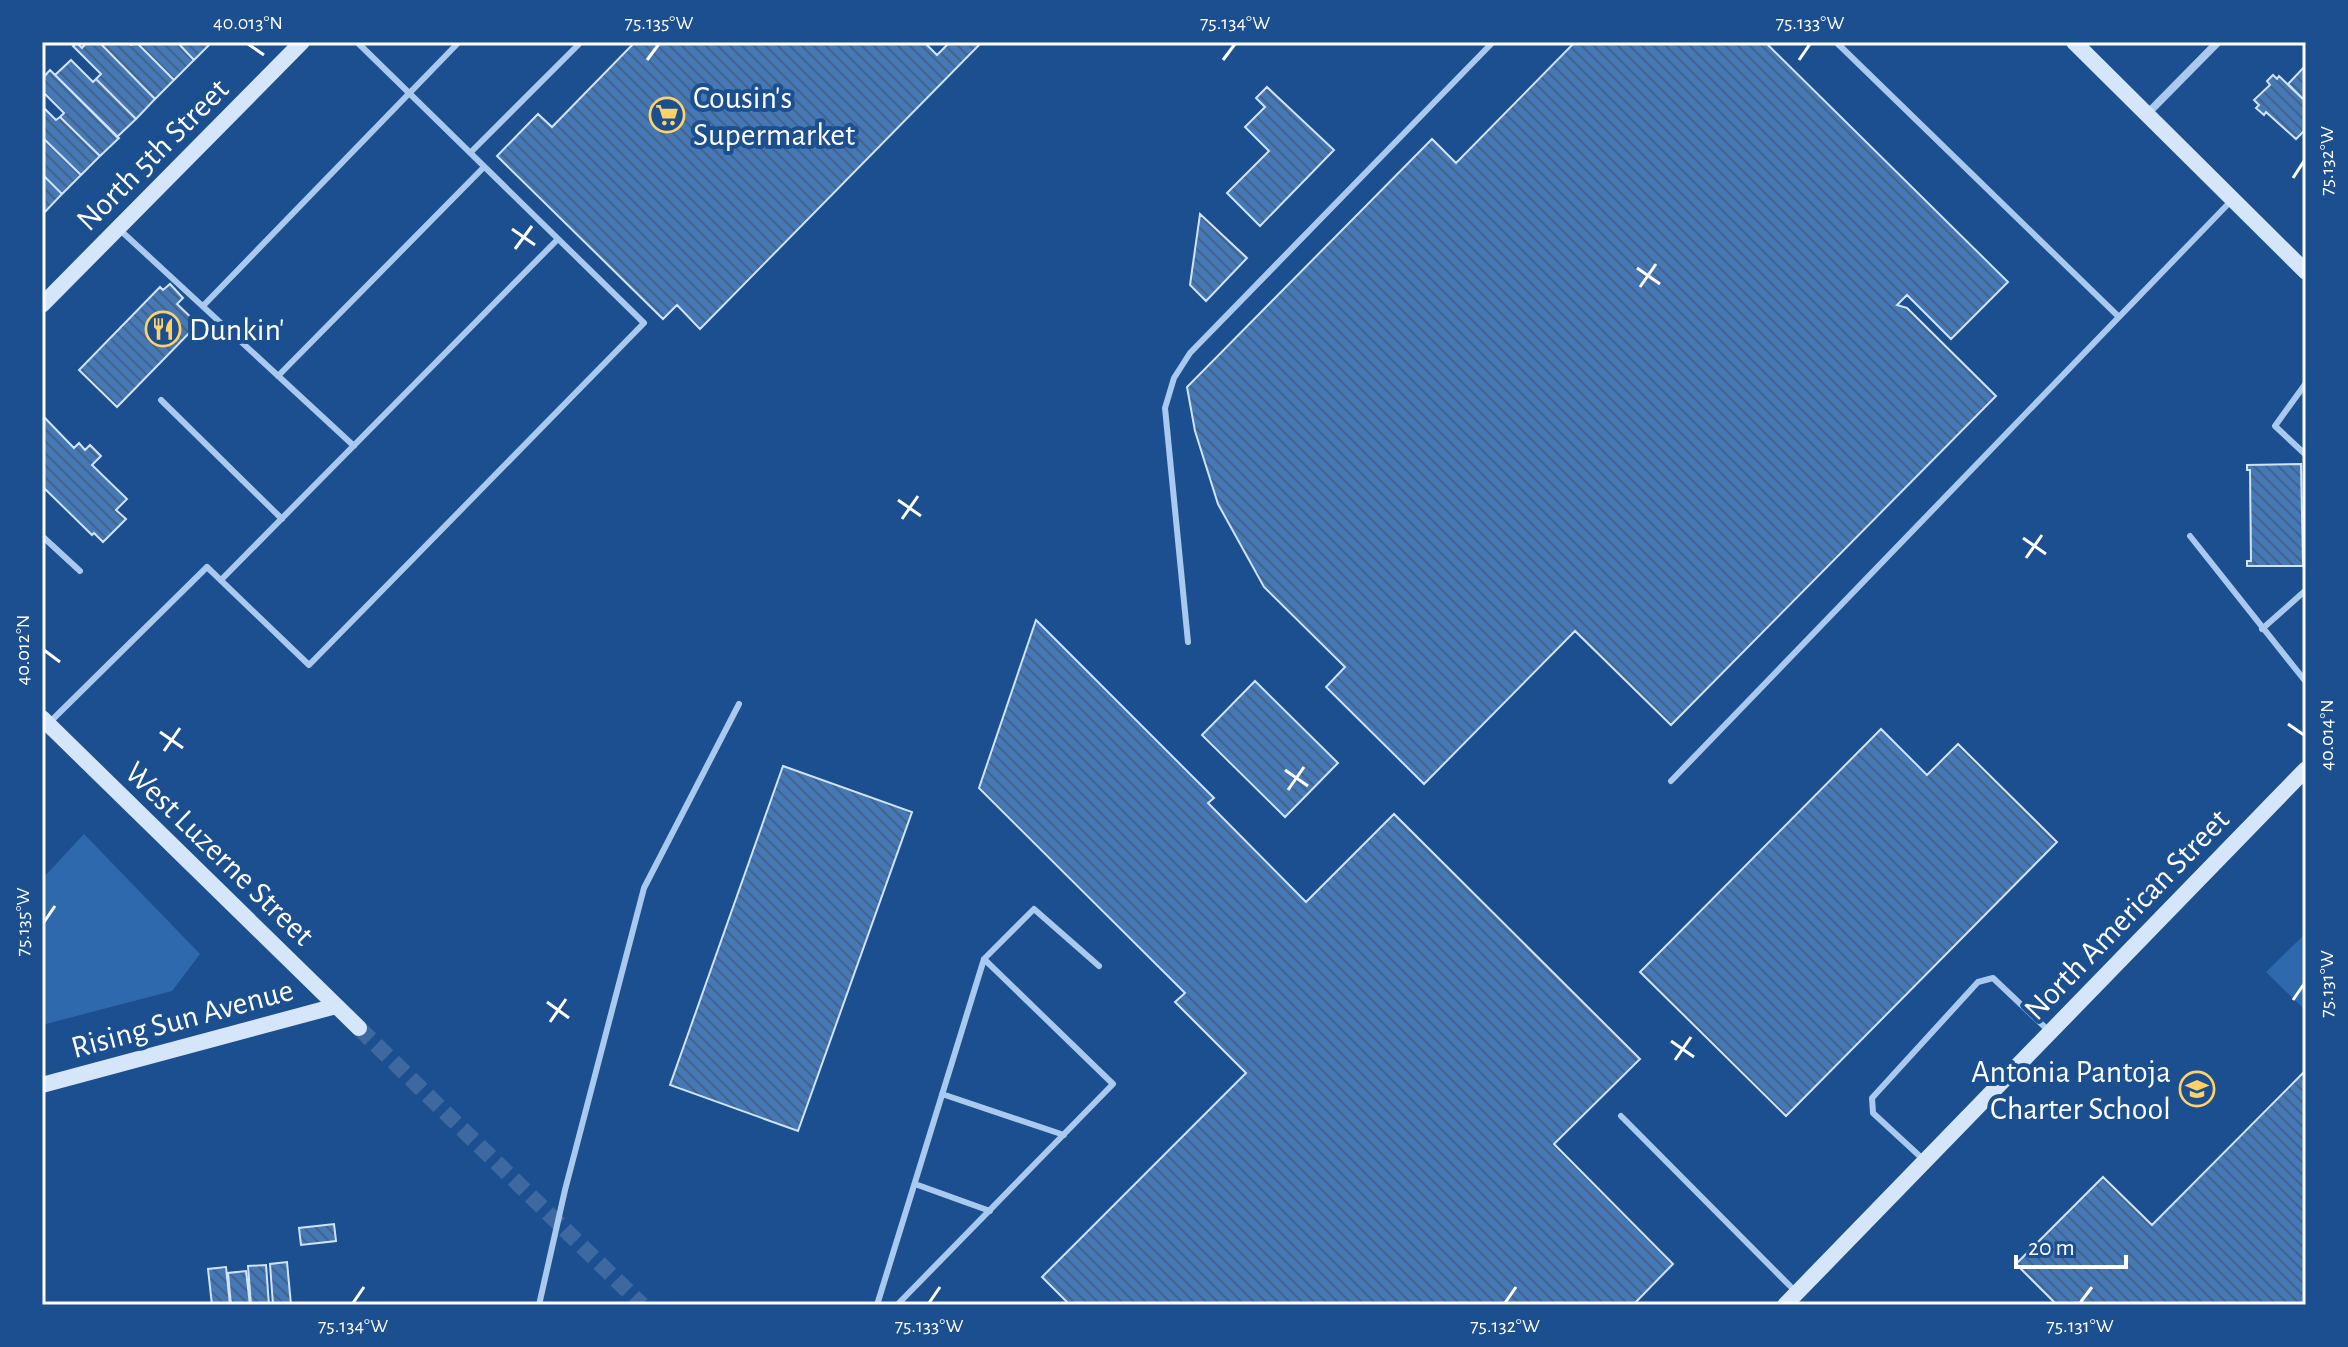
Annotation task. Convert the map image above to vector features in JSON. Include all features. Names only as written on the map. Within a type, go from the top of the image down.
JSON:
[{"type":"street","name":"North 5th Street","points":[[42,305],[302,42]]},
{"type":"street","points":[[2074,42],[2306,272]]},
{"type":"street","points":[[2147,114],[2218,42]]},
{"type":"street","name":"West Luzerne Street","points":[[45,721],[359,1028]]},
{"type":"street","name":"North American Street","points":[[1791,1299],[2306,769]]},
{"type":"street","name":"Rising Sun Avenue","points":[[42,1085],[336,1006]]},
{"type":"lane","points":[[45,721],[207,567],[309,665],[644,323],[357,42]]},
{"type":"lane","points":[[203,306],[459,42]]},
{"type":"lane","points":[[470,153],[581,42]]},
{"type":"lane","points":[[1188,642],[1165,408],[1174,378],[1190,353],[1493,42]]},
{"type":"lane","points":[[1836,42],[2119,317]]},
{"type":"lane","points":[[278,376],[484,167]]},
{"type":"lane","points":[[1671,781],[2233,199]]},
{"type":"lane","points":[[118,228],[354,446]]},
{"type":"lane","points":[[221,580],[558,239]]},
{"type":"lane","points":[[2306,383],[2275,426],[2306,455]]},
{"type":"lane","points":[[161,400],[282,519]]},
{"type":"lane","points":[[42,536],[80,571]]},
{"type":"lane","points":[[2190,536],[2306,682]]},
{"type":"lane","points":[[2262,629],[2306,590]]},
{"type":"lane","points":[[539,1305],[565,1190],[644,888],[739,704]]},
{"type":"lane","points":[[877,1305],[984,959],[1034,909],[1099,966]]},
{"type":"lane","points":[[897,1305],[1113,1084],[984,959]]},
{"type":"lane","points":[[1925,1161],[1873,1113],[1872,1098],[1978,982],[1993,978],[2050,1032]]},
{"type":"lane","points":[[942,1094],[1064,1135]]},
{"type":"lane","points":[[1621,1116],[1791,1299]]},
{"type":"lane","points":[[915,1184],[990,1211]]},
{"type":"shaded area","points":[[84,834],[200,954],[172,991],[42,1025],[42,879]]},
{"type":"shaded area","points":[[2306,933],[2306,1011],[2266,972]]},
{"type":"building","points":[[87,42],[99,42],[155,99],[136,119],[96,79],[101,74],[73,46],[77,43],[82,48]]},
{"type":"building","points":[[99,42],[128,42],[131,45],[136,42],[174,80],[155,99]]},
{"type":"building","points":[[136,42],[177,42],[194,60],[174,80]]},
{"type":"building","points":[[177,42],[212,42],[194,60]]},
{"type":"building","points":[[635,42],[924,42],[937,55],[950,42],[982,42],[700,329],[677,305],[663,319],[497,156],[538,114],[552,127]]},
{"type":"building","points":[[1575,42],[1765,42],[2008,282],[1951,339],[1907,295],[1897,305],[1907,308],[1996,396],[1671,725],[1575,631],[1424,784],[1326,687],[1345,667],[1264,587],[1218,504],[1195,431],[1187,387],[1432,139],[1456,163]]},
{"type":"building","points":[[71,60],[93,82],[96,79],[136,119],[117,137],[55,75]]},
{"type":"building","points":[[2306,65],[2306,102],[2288,84]]},
{"type":"building","points":[[50,70],[119,138],[100,156],[60,117],[64,113],[42,91],[42,79]]},
{"type":"building","points":[[2273,75],[2277,79],[2279,76],[2306,102],[2306,129],[2296,139],[2266,112],[2264,115],[2256,108],[2259,105],[2254,100],[2270,85],[2267,81]]},
{"type":"building","points":[[1267,87],[1334,150],[1260,226],[1227,193],[1269,151],[1245,127],[1265,107],[1256,98]]},
{"type":"building","points":[[42,106],[56,120],[60,117],[100,156],[81,175],[42,137]]},
{"type":"building","points":[[42,137],[81,175],[62,194],[42,174]]},
{"type":"building","points":[[42,174],[62,194],[42,215]]},
{"type":"building","points":[[1200,214],[1247,258],[1206,301],[1190,285]]},
{"type":"building","points":[[170,284],[183,298],[177,304],[198,324],[117,407],[79,370],[160,287],[163,290]]},
{"type":"building","points":[[42,415],[74,448],[79,443],[85,450],[90,445],[101,456],[92,465],[127,499],[116,510],[126,519],[103,542],[42,486]]},
{"type":"building","points":[[2301,464],[2303,566],[2247,566],[2247,561],[2251,561],[2250,470],[2247,470],[2247,465]]},
{"type":"building","points":[[1036,620],[1214,798],[1208,803],[1306,902],[1394,814],[1640,1059],[1554,1144],[1673,1264],[1633,1305],[1070,1305],[1042,1277],[1246,1073],[1175,1002],[1185,993],[979,788]]},
{"type":"building","points":[[1255,681],[1338,763],[1285,817],[1202,735]]},
{"type":"building","points":[[1881,729],[1927,775],[1958,744],[2057,842],[1786,1116],[1640,972]]},
{"type":"building","points":[[783,766],[912,812],[798,1131],[670,1085]]},
{"type":"building","name":"Antonia Pantoja Charter School","points":[[2306,1070],[2306,1305],[2057,1305],[2016,1264],[2103,1177],[2152,1225]]},
{"type":"building","points":[[334,1224],[336,1241],[301,1245],[299,1228]]},
{"type":"building","points":[[287,1262],[291,1305],[273,1305],[270,1264]]},
{"type":"building","points":[[266,1265],[269,1305],[251,1305],[248,1266]]},
{"type":"building","points":[[226,1267],[230,1305],[212,1305],[208,1269]]},
{"type":"building","points":[[246,1271],[250,1305],[231,1305],[228,1273]]},
{"type":"tunnel","points":[[359,1028],[642,1305]]},
{"type":"place","name":"Cousin's Supermarket","points":[[667,115]]},
{"type":"place","name":"Dunkin'","points":[[163,329]]},
{"type":"place","name":"Antonia Pantoja Charter School","points":[[2197,1089]]}]
